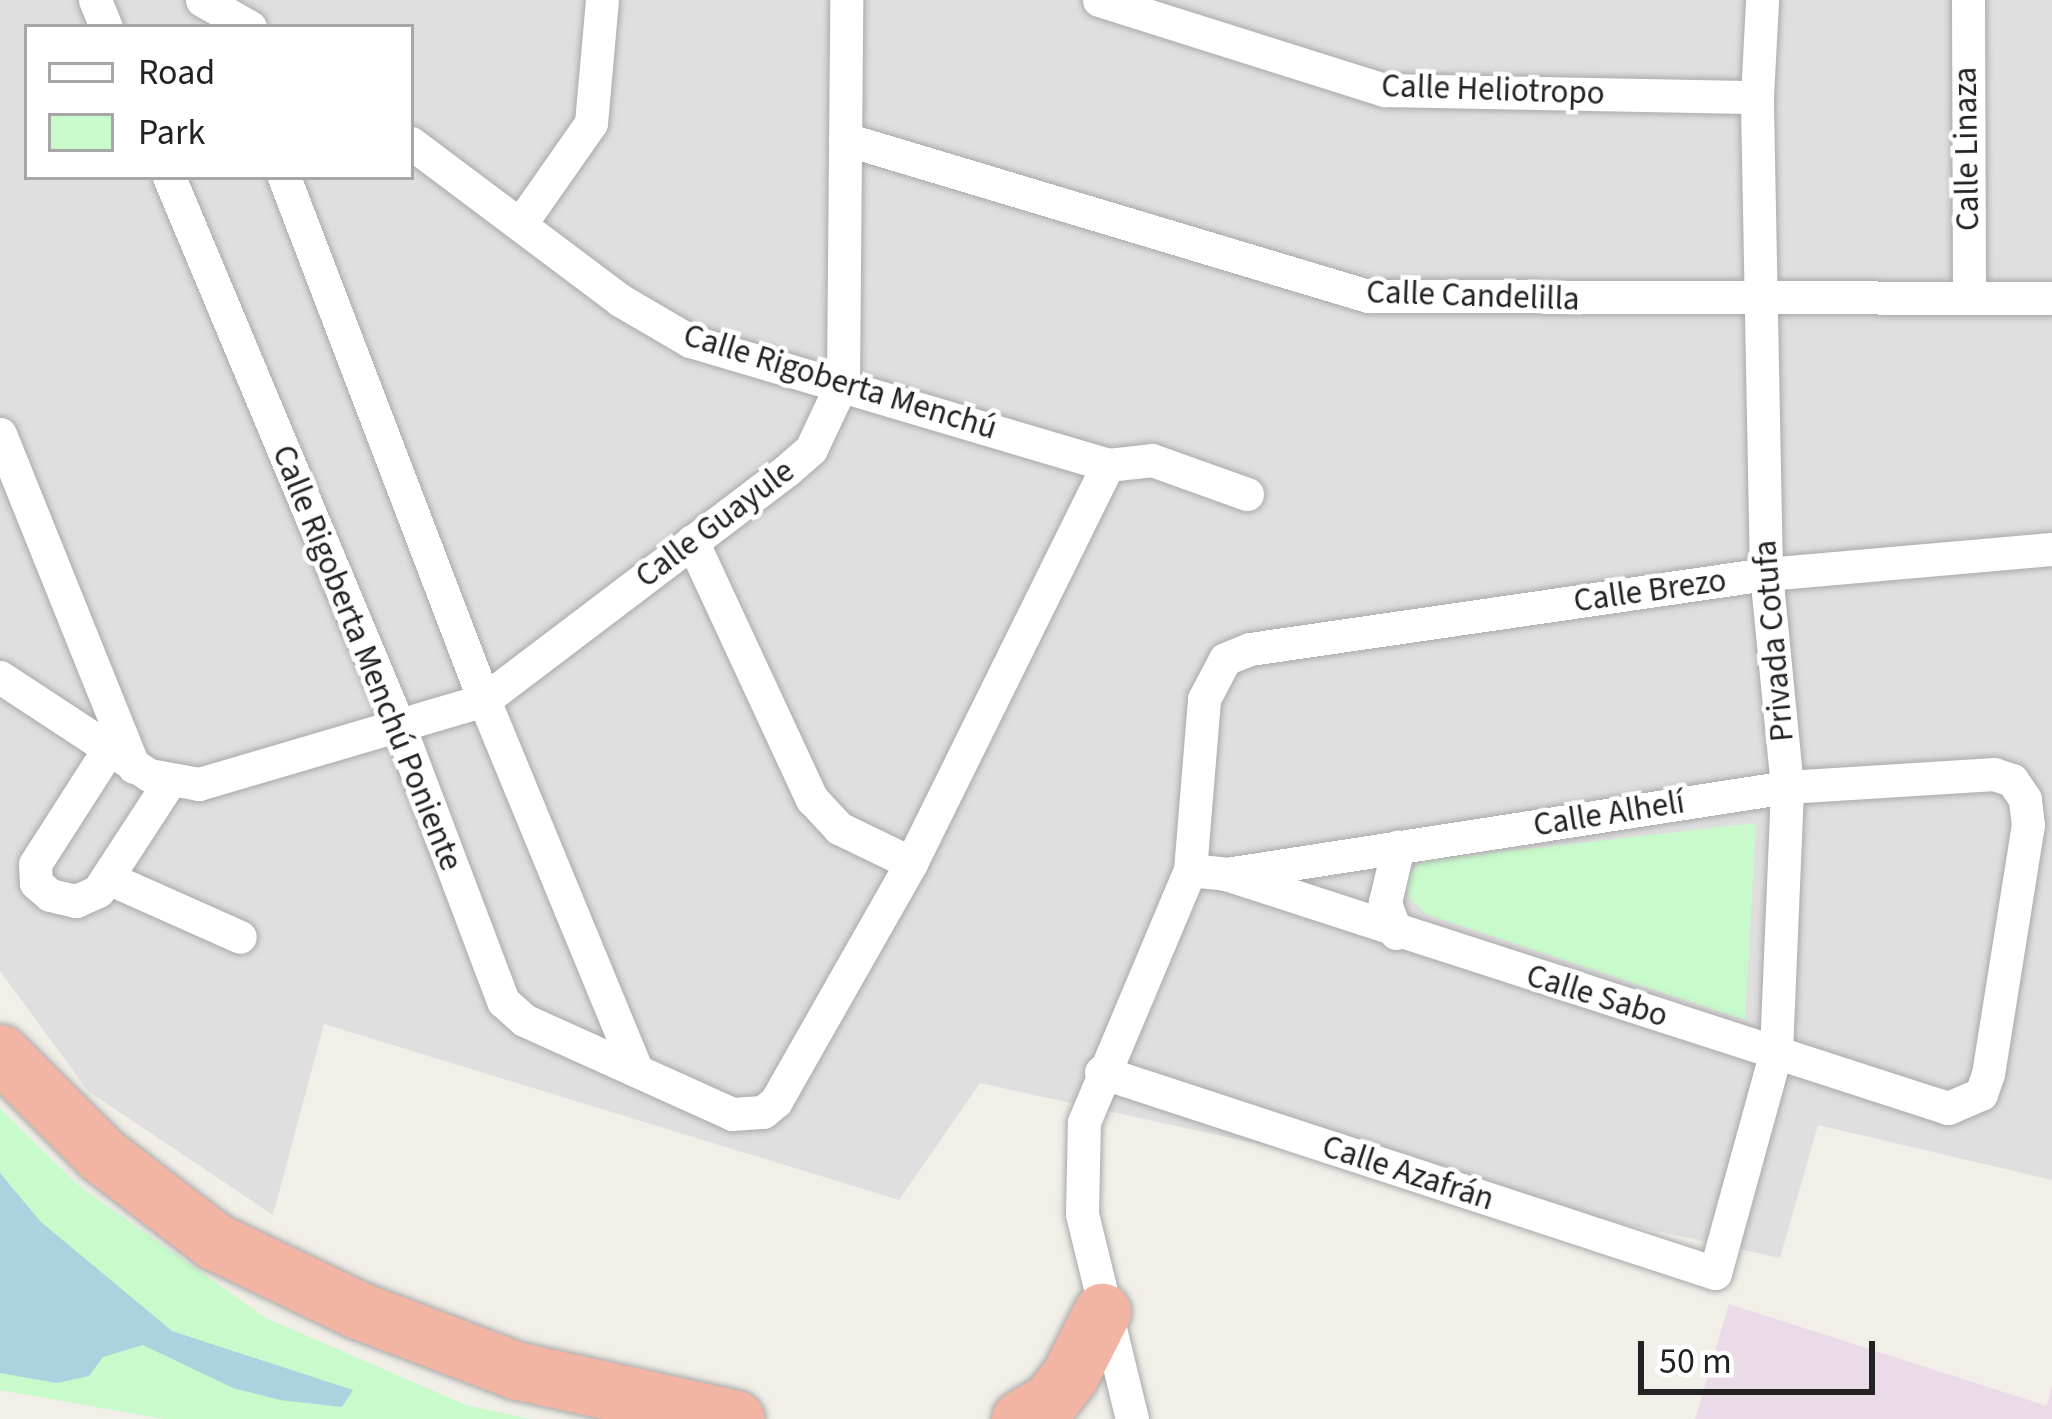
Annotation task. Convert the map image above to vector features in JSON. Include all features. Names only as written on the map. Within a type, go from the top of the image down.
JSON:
[{"type":"highway","points":[[0,1052],[102,1156],[214,1241],[358,1310],[515,1370],[736,1419]]},
{"type":"highway","points":[[1020,1419],[1050,1401],[1070,1375],[1102,1312]]},
{"type":"street","points":[[521,223],[591,123],[602,0]]},
{"type":"street","name":"Calle Guayule","points":[[167,784],[199,784],[401,730],[484,700],[812,449],[843,381],[846,0]]},
{"type":"street","name":"Calle Heliotropo","points":[[1099,0],[1385,90],[1756,97]]},
{"type":"street","name":"Privada Cotufa","points":[[1715,1273],[1776,1052],[1787,787],[1766,574],[1756,97],[1762,0]]},
{"type":"street","name":"Calle Linaza","points":[[1968,0],[1970,298]]},
{"type":"street","points":[[214,7],[245,24]]},
{"type":"street","name":"Calle Candelilla","points":[[845,139],[1368,296],[1760,301],[2052,298]]},
{"type":"street","name":"Calle Rigoberta Menchú","points":[[414,145],[635,310],[690,341],[843,381],[1108,465],[1152,460],[1247,494]]},
{"type":"street","name":"Calle Rigoberta Menchú Poniente","points":[[170,180],[401,730],[503,1001],[524,1020],[732,1114],[764,1112],[911,863],[1108,465]]},
{"type":"street","points":[[285,180],[484,700],[636,1070]]},
{"type":"street","points":[[0,434],[121,758]]},
{"type":"street","points":[[692,541],[812,799],[839,828],[911,863]]},
{"type":"street","name":"Calle Brezo","points":[[1190,870],[1204,699],[1225,659],[1250,649],[1766,574],[2052,549]]},
{"type":"street","points":[[0,677],[167,784],[110,879],[88,897],[63,901],[33,874],[121,758]]},
{"type":"street","name":"Calle Alhelí","points":[[1226,874],[1787,787],[1994,774],[2012,780],[2026,800],[2028,825],[1988,1074]]},
{"type":"street","points":[[1396,933],[1385,902],[1398,847]]},
{"type":"street","points":[[1132,1419],[1102,1312],[1079,1169],[1101,1072],[1190,870]]},
{"type":"street","name":"Calle Sabo","points":[[1190,870],[1226,874],[1396,933],[1948,1108],[1981,1094],[1988,1074]]},
{"type":"street","points":[[110,879],[240,937]]},
{"type":"street","name":"Calle Azafrán","points":[[1101,1072],[1715,1273]]},
{"type":"shaded area","points":[[0,0],[2052,0],[2052,1180],[1818,1125],[1780,1258],[980,1083],[899,1200],[324,1024],[273,1215],[88,1091],[0,971]]},
{"type":"shaded area","points":[[1729,1304],[2047,1406],[2052,1385],[2052,1419],[1695,1419]]},
{"type":"green space","points":[[1756,823],[1745,1020],[1426,914],[1408,896],[1407,878],[1421,861]]},
{"type":"green space","points":[[0,1108],[79,1186],[266,1318],[466,1405],[530,1419],[164,1419],[0,1390]]},
{"type":"water","points":[[0,1173],[41,1222],[172,1331],[353,1390],[342,1407],[280,1400],[233,1388],[143,1345],[103,1357],[89,1376],[57,1383],[0,1373]]}]
